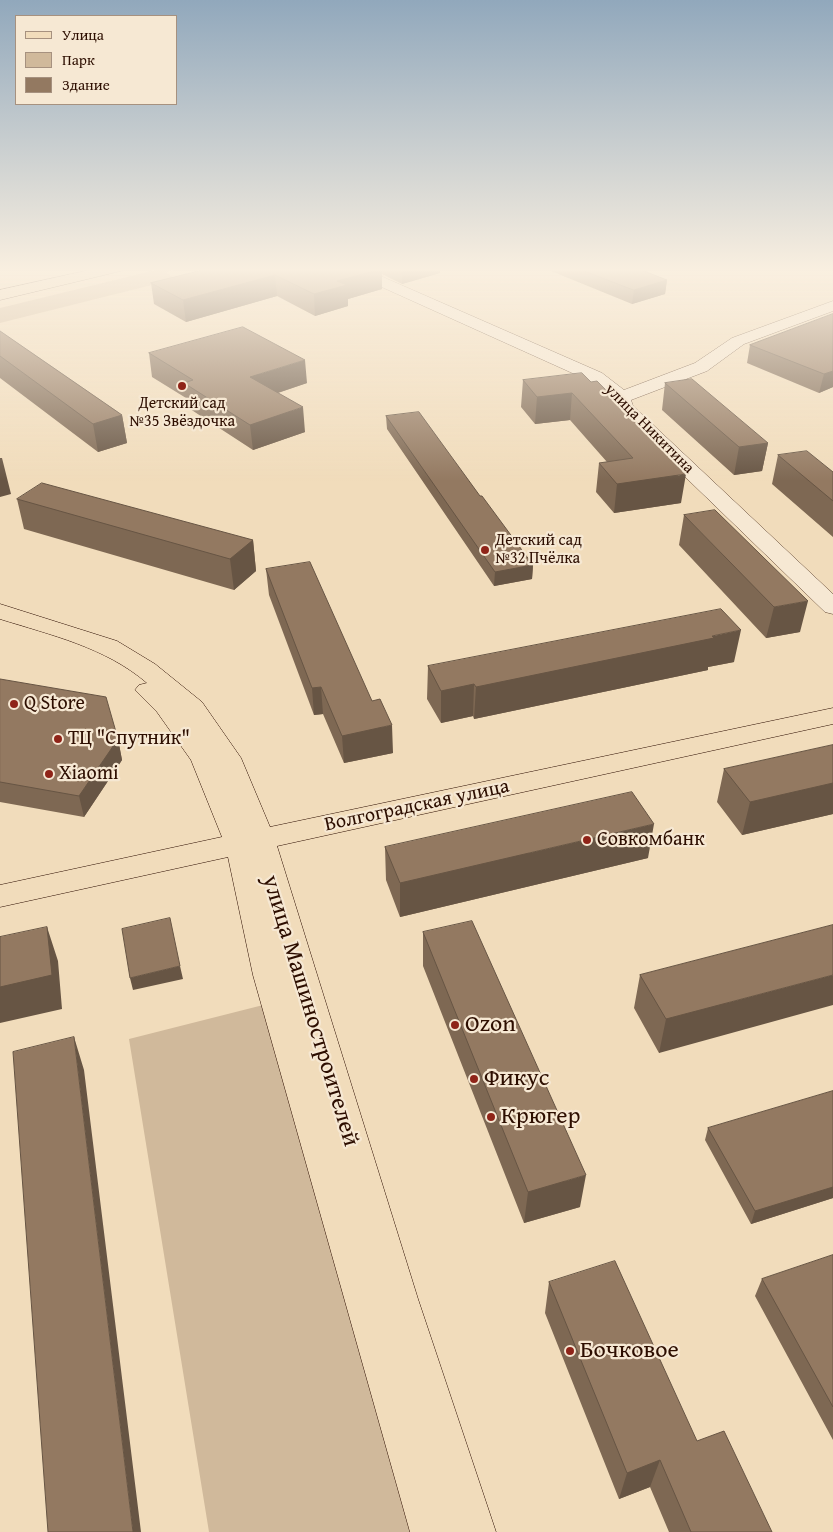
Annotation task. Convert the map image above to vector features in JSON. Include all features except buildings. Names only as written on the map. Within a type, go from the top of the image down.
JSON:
[{"type":"main road","name":"улица Машиностроителей","points":[[0,611],[108,646],[146,669],[193,708],[226,758],[246,833],[472,1532]]},
{"type":"main road","points":[[0,626],[94,654],[130,673],[166,706],[204,759],[246,833],[270,975],[434,1532]]},
{"type":"main road","points":[[0,876],[246,833],[833,700]]},
{"type":"main road","name":"Волгоградская улица","points":[[0,896],[246,833],[833,716]]},
{"type":"street","name":"улица Никитина","points":[[510,338],[596,377],[622,397],[624,408],[833,607]]},
{"type":"street","points":[[622,397],[701,367],[738,341],[745,338]]},
{"type":"green space","points":[[279,1001],[430,1532],[209,1532],[129,1039]]},
{"type":"place","name":"Детский сад №35 Звёздочка","points":[[182,386]]},
{"type":"place","name":"Детский сад №32 Пчёлка","points":[[485,550]]},
{"type":"place","name":"Q Store","points":[[14,704]]},
{"type":"place","name":"ТЦ \"Спутник\"","points":[[58,739]]},
{"type":"place","name":"Xiaomi","points":[[49,774]]},
{"type":"place","name":"Совкомбанк","points":[[587,840]]},
{"type":"place","name":"Ozon","points":[[455,1025]]},
{"type":"place","name":"Фикус","points":[[474,1079]]},
{"type":"place","name":"Крюгер","points":[[491,1117]]},
{"type":"place","name":"Бочковое","points":[[570,1351]]}]
